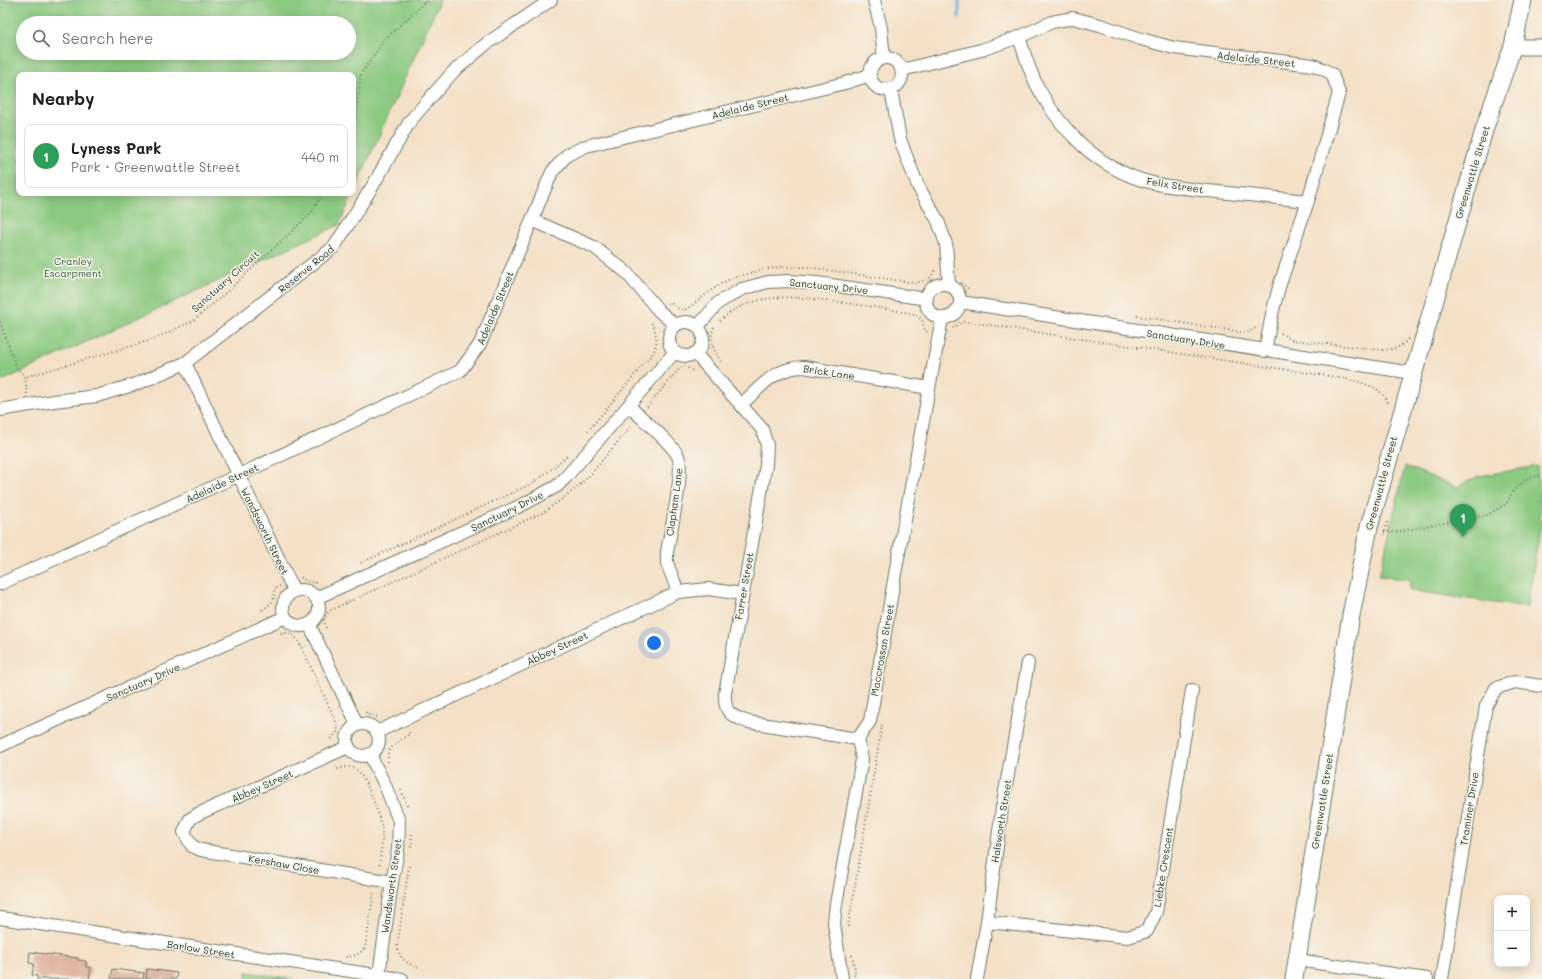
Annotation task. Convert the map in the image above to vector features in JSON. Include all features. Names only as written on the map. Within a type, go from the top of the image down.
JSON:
[{"type":"main road","name":"Greenwattle Street","points":[[1294,979],[1351,616],[1369,527],[1412,373],[1485,127],[1512,46],[1523,0]]},
{"type":"street","name":"Reserve Road","points":[[0,410],[97,396],[139,383],[185,363],[334,247],[372,188],[410,121],[453,72],[486,44],[551,0]]},
{"type":"street","points":[[874,0],[881,28],[884,58]]},
{"type":"street","name":"Adelaide Street","points":[[902,70],[957,56],[1019,37],[1052,22],[1073,18],[1174,48],[1312,65],[1332,74],[1339,93],[1308,201],[1272,314],[1265,351]]},
{"type":"street","name":"Felix Street","points":[[1019,37],[1026,60],[1039,90],[1058,119],[1090,153],[1114,168],[1143,181],[1308,201]]},
{"type":"street","points":[[1512,46],[1542,47]]},
{"type":"street","points":[[884,58],[893,59],[902,70],[902,80],[895,88],[891,90],[881,90],[876,87],[871,80],[870,75],[872,66],[875,62],[884,58]]},
{"type":"street","name":"Adelaide Street","points":[[0,584],[239,475],[460,371],[480,344],[552,172],[567,155],[586,146],[845,83],[870,75]]},
{"type":"street","points":[[891,90],[900,139],[918,186],[938,221],[946,244],[949,285]]},
{"type":"street","points":[[532,220],[594,247],[626,272],[659,311],[675,325]]},
{"type":"street","name":"Sanctuary Drive","points":[[698,326],[718,303],[742,289],[768,282],[789,281],[816,283],[927,299]]},
{"type":"street","points":[[941,284],[949,285],[958,292],[960,302],[958,310],[954,314],[942,318],[934,315],[930,311],[927,305],[927,299],[931,289],[941,284]]},
{"type":"street","name":"Sanctuary Drive","points":[[960,302],[1412,373]]},
{"type":"street","name":"Maccrossan Street","points":[[858,739],[870,721],[942,318]]},
{"type":"street","points":[[686,322],[698,326],[702,337],[702,343],[695,353],[686,356],[675,352],[671,348],[669,337],[671,330],[675,325],[686,322]]},
{"type":"street","name":"Sanctuary Drive","points":[[316,598],[524,504],[557,486],[675,352]]},
{"type":"street","name":"Farrer Street","points":[[695,353],[742,404],[762,429],[765,436],[767,454],[724,704],[728,712],[735,718],[748,722],[858,739]]},
{"type":"street","name":"Wandsworth Street","points":[[185,363],[294,591]]},
{"type":"street","name":"Brick Lane","points":[[742,404],[775,374],[795,367],[804,367],[929,388]]},
{"type":"street","name":"Clapham Lane","points":[[629,406],[672,448],[680,461],[681,468],[667,552],[668,563],[678,592]]},
{"type":"street","name":"Abbey Street","points":[[377,732],[678,592],[708,589],[742,594]]},
{"type":"street","points":[[305,590],[316,598],[318,613],[315,619],[309,624],[297,625],[289,622],[285,617],[283,604],[289,594],[294,591],[305,590]]},
{"type":"street","name":"Sanctuary Drive","points":[[0,746],[285,617]]},
{"type":"street","points":[[309,624],[357,724]]},
{"type":"street","name":"Halsworth Street","points":[[977,979],[987,922],[1002,808],[1028,663]]},
{"type":"street","name":"Traminer Drive","points":[[1442,979],[1486,706],[1496,688],[1515,682],[1542,686]]},
{"type":"street","name":"Liebke Crescent","points":[[987,922],[1128,937],[1146,931],[1156,912],[1192,690]]},
{"type":"street","points":[[357,724],[369,724],[374,727],[377,732],[379,742],[378,747],[370,755],[355,755],[348,747],[346,736],[352,727],[357,724]]},
{"type":"street","points":[[842,979],[834,923],[836,904],[862,759],[858,739]]},
{"type":"street","name":"Abbey Street","points":[[184,832],[190,819],[198,814],[348,747]]},
{"type":"street","name":"Wandsworth Street","points":[[370,755],[385,784],[399,821],[398,851],[392,882],[379,975]]},
{"type":"street","name":"Kershaw Close","points":[[184,832],[192,846],[201,850],[392,882]]},
{"type":"street","name":"Barlow Street","points":[[0,918],[402,979]]},
{"type":"street","points":[[1297,960],[1427,979]]},
{"type":"path","points":[[356,115],[362,74],[384,40],[427,0]]},
{"type":"path","name":"Sanctuary Circuit","points":[[25,377],[152,340],[193,321],[229,290],[311,213],[321,196]]},
{"type":"path","points":[[719,322],[736,310],[759,301],[774,298],[807,298],[915,314],[922,320],[925,331],[948,336],[956,325],[969,322],[1334,377],[1375,388],[1385,396],[1388,403],[1388,409]]},
{"type":"path","points":[[0,322],[17,368],[25,377],[28,405]]},
{"type":"path","points":[[302,648],[329,635],[324,617],[331,610],[544,512],[574,491],[590,475],[680,368],[683,366],[688,367],[702,378],[721,362],[712,345],[711,333],[714,326]]},
{"type":"path","points":[[1384,532],[1395,532],[1487,515],[1506,504],[1514,490],[1528,478],[1540,476]]},
{"type":"path","points":[[279,633],[290,633],[298,639],[338,724],[338,731],[336,735],[325,744],[337,769],[350,767],[355,769],[361,775],[378,810],[382,832],[382,846],[365,948],[361,953],[346,957]]},
{"type":"path","points":[[848,930],[883,724]]},
{"type":"path","points":[[851,951],[855,970],[854,979]]},
{"type":"green space","name":"Cranley Escarpment","points":[[0,0],[440,0],[356,187],[356,72],[16,72],[16,196],[352,196],[339,225],[0,382]]},
{"type":"green space","points":[[1405,466],[1457,487],[1479,476],[1537,466],[1541,523],[1527,608],[1409,590],[1410,580],[1379,576]]},
{"type":"green space","points":[[247,972],[293,979],[246,979]]},
{"type":"building","points":[[30,952],[78,958],[78,960],[86,961],[86,967],[91,967],[89,979],[37,979],[37,976],[32,975],[34,964],[29,963]]},
{"type":"building","points":[[113,969],[144,973],[143,979],[111,979]]},
{"type":"building","points":[[147,969],[177,973],[176,979],[146,979]]},
{"type":"waterway","points":[[959,0],[959,17]]},
{"type":"place","name":"Lyness Park","points":[[1463,537]]}]
